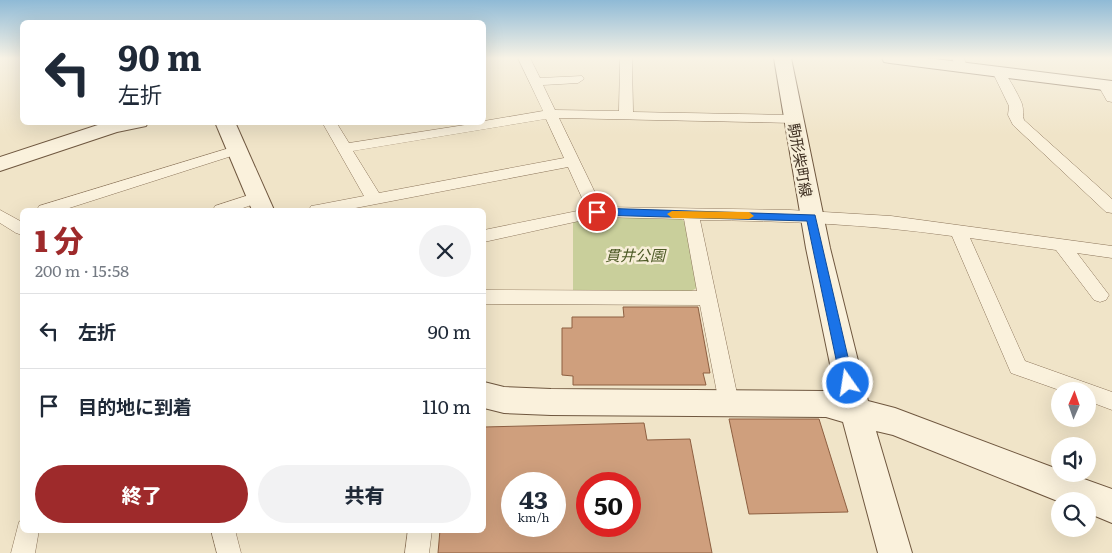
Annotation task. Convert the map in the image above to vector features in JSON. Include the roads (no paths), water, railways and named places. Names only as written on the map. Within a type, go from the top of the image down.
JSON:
[{"type":"street","points":[[536,84],[597,212]]},
{"type":"street","points":[[626,84],[626,115]]},
{"type":"street","name":"駒形柴町線","points":[[787,84],[812,217],[855,412],[886,527],[895,553]]},
{"type":"street","points":[[1005,84],[1016,106],[1015,115],[1018,122],[1112,208]]},
{"type":"street","points":[[1073,84],[1109,90]]},
{"type":"street","points":[[486,122],[551,114],[794,120]]},
{"type":"street","points":[[0,164],[124,125]]},
{"type":"street","points":[[226,125],[260,204],[234,208]]},
{"type":"street","points":[[331,125],[371,194],[372,199]]},
{"type":"street","points":[[345,148],[424,129],[458,125]]},
{"type":"street","points":[[51,208],[236,150]]},
{"type":"street","points":[[327,208],[573,162]]},
{"type":"street","points":[[486,236],[597,212],[812,217],[891,222],[1112,252]]},
{"type":"street","points":[[691,215],[729,403]]},
{"type":"street","points":[[958,231],[1018,367],[1059,382]]},
{"type":"street","points":[[1062,246],[1100,295]]},
{"type":"street","points":[[486,297],[708,298]]},
{"type":"street","points":[[1096,395],[1112,400]]},
{"type":"street","points":[[486,396],[504,400],[551,402],[826,404],[903,425],[1112,506]]},
{"type":"street","points":[[23,553],[26,533]]},
{"type":"street","points":[[224,533],[229,553]]},
{"type":"street","points":[[417,553],[420,533]]},
{"type":"park label","name":"貫井公園","points":[[635,254]]}]
